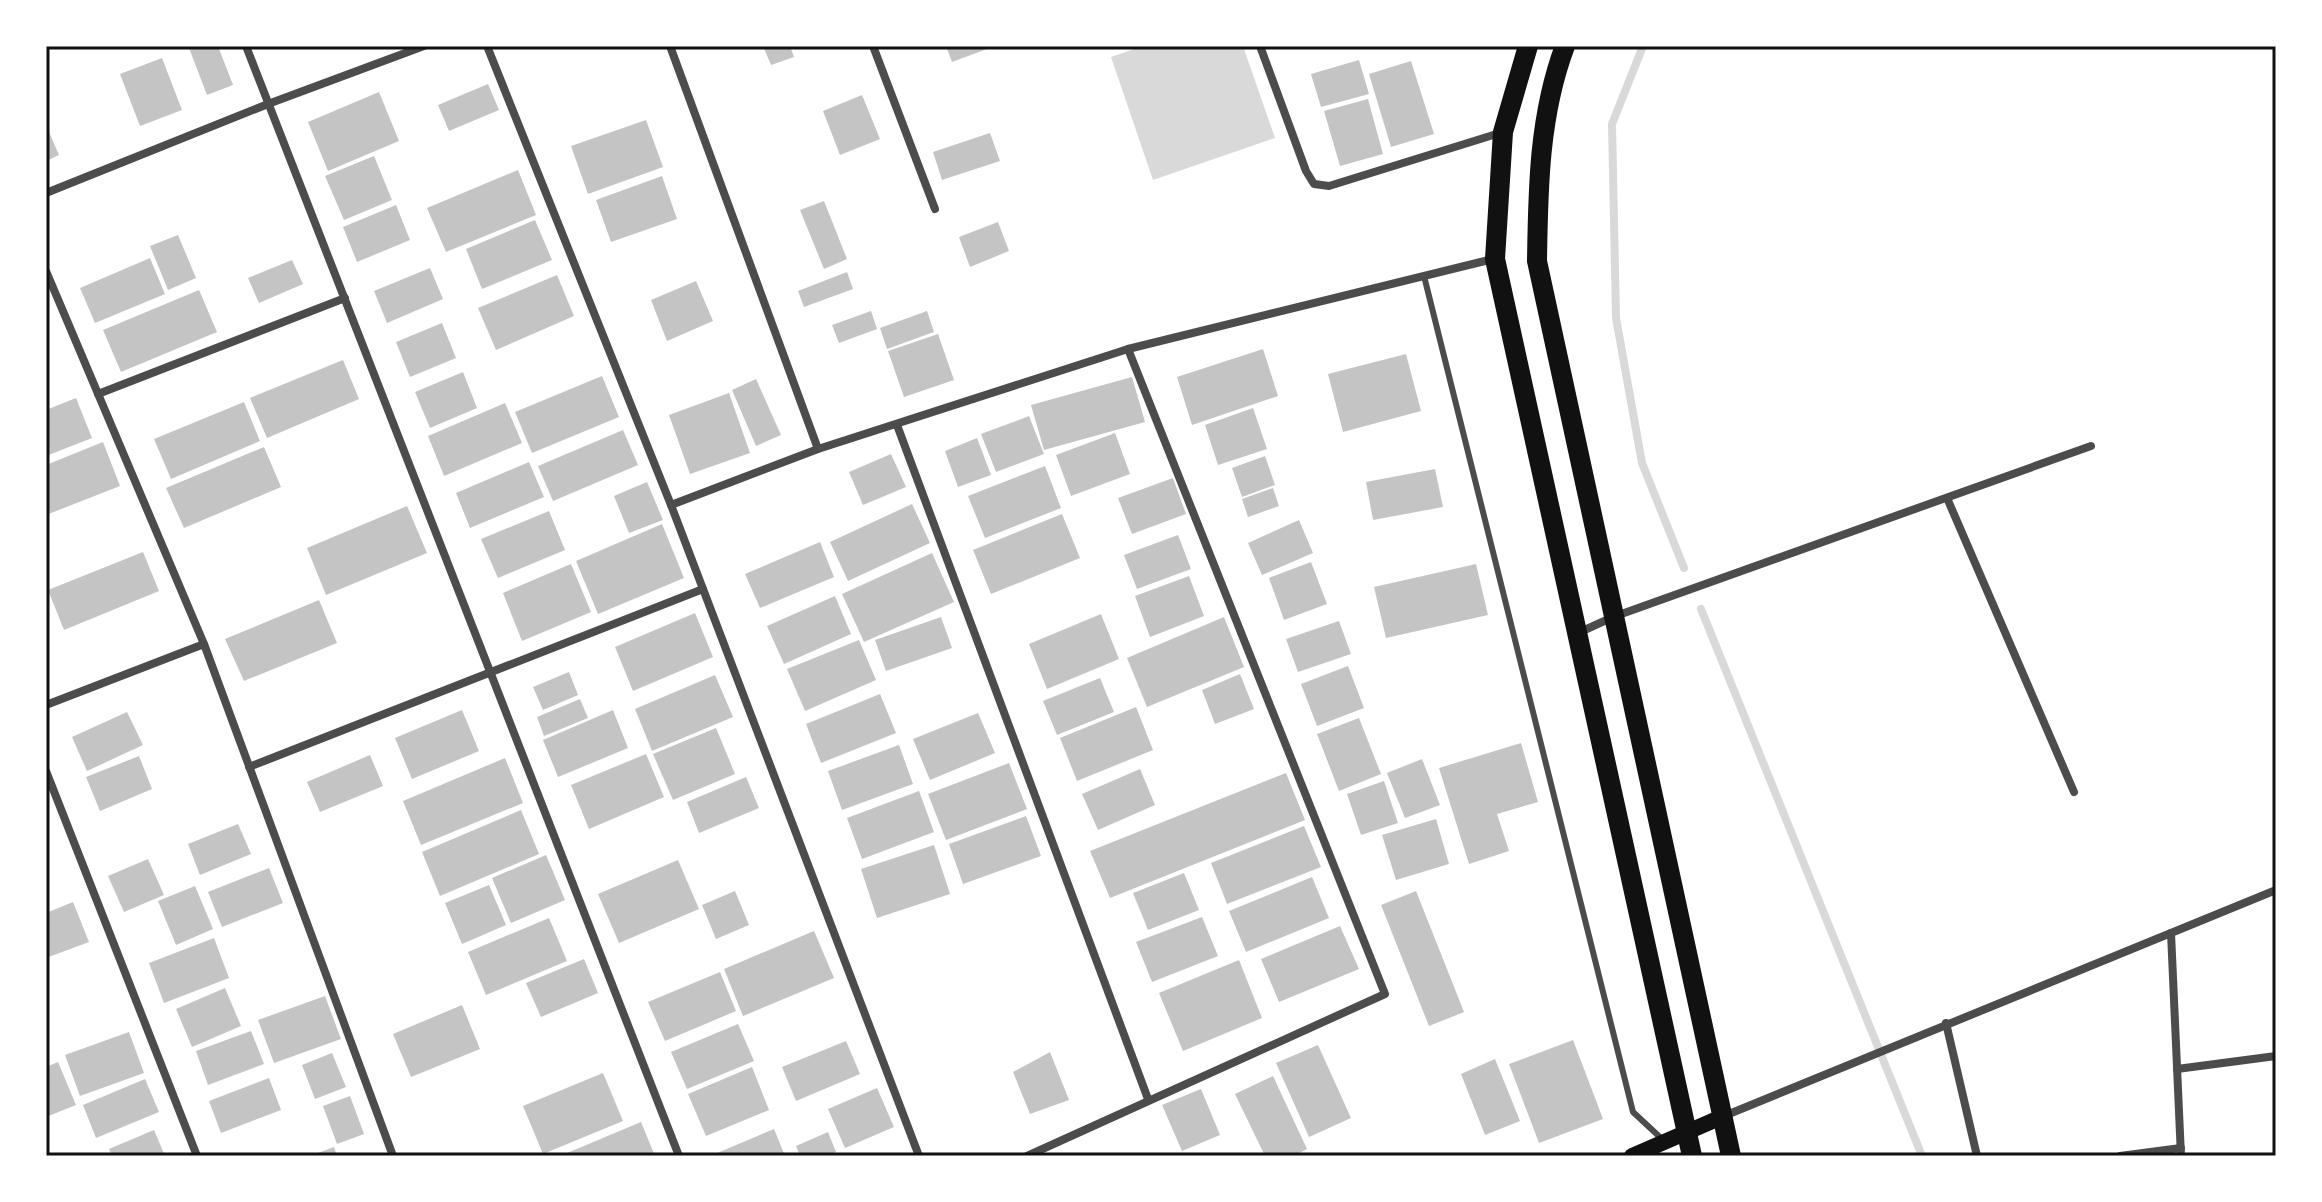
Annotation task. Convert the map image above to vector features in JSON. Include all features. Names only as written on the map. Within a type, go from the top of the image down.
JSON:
[{"type":"main road","points":[[1528,46],[1503,132],[1495,259],[1692,1156]]},
{"type":"main road","points":[[1565,46],[1552,81],[1538,173],[1537,261],[1731,1156]]},
{"type":"main road","points":[[1632,1156],[1724,1116]]},
{"type":"street","points":[[246,46],[679,1156]]},
{"type":"street","points":[[46,193],[268,104],[424,46]]},
{"type":"street","points":[[487,46],[671,505],[919,1156]]},
{"type":"street","points":[[670,46],[818,449]]},
{"type":"street","points":[[873,46],[935,209]]},
{"type":"street","points":[[1260,46],[1306,171],[1314,184],[1329,186],[1503,132]]},
{"type":"street","points":[[671,505],[818,449],[1128,349],[1495,259]]},
{"type":"street","points":[[46,271],[204,644],[393,1156]]},
{"type":"street","points":[[98,394],[345,298]]},
{"type":"street","points":[[1027,1156],[1385,994],[1128,349]]},
{"type":"street","points":[[897,425],[1148,1099]]},
{"type":"street","points":[[1578,633],[1613,617],[2091,446]]},
{"type":"street","points":[[1947,498],[2074,792]]},
{"type":"street","points":[[249,767],[703,589]]},
{"type":"street","points":[[46,705],[204,644]]},
{"type":"street","points":[[46,771],[197,1156]]},
{"type":"street","points":[[1724,1116],[1891,1045],[2276,890]]},
{"type":"street","points":[[2120,1156],[2181,1152],[2171,933]]},
{"type":"street","points":[[1946,1023],[1977,1156]]},
{"type":"street","points":[[2177,1069],[2276,1056]]},
{"type":"lane","points":[[1424,276],[1633,1112],[1664,1141]]},
{"type":"shaded area","points":[[1143,46],[1243,46],[1275,138],[1153,180],[1111,57]]},
{"type":"building","points":[[218,46],[233,85],[207,95],[189,48]]},
{"type":"building","points":[[763,46],[790,46],[794,57],[771,65]]},
{"type":"building","points":[[946,46],[995,46],[952,62]]},
{"type":"building","points":[[162,58],[182,110],[140,126],[120,74]]},
{"type":"building","points":[[1359,60],[1369,94],[1321,107],[1311,74]]},
{"type":"building","points":[[1411,61],[1434,134],[1391,147],[1369,74]]},
{"type":"building","points":[[488,84],[499,110],[449,131],[438,105]]},
{"type":"building","points":[[379,92],[399,141],[328,171],[308,122]]},
{"type":"building","points":[[862,95],[880,139],[840,155],[823,111]]},
{"type":"building","points":[[1368,99],[1383,154],[1340,166],[1324,111]]},
{"type":"building","points":[[646,120],[663,167],[588,194],[571,146]]},
{"type":"building","points":[[46,125],[59,155],[46,161]]},
{"type":"building","points":[[990,133],[1000,161],[942,180],[933,152]]},
{"type":"building","points":[[374,156],[392,200],[344,220],[325,176]]},
{"type":"building","points":[[518,170],[536,215],[446,252],[427,208]]},
{"type":"building","points":[[662,176],[677,219],[611,242],[596,200]]},
{"type":"building","points":[[824,201],[847,259],[824,269],[800,210]]},
{"type":"building","points":[[396,205],[410,240],[357,262],[343,227]]},
{"type":"building","points":[[535,220],[552,260],[482,289],[466,249]]},
{"type":"building","points":[[998,222],[1009,251],[970,267],[959,237]]},
{"type":"building","points":[[178,235],[196,278],[168,290],[150,246]]},
{"type":"building","points":[[150,258],[165,294],[95,323],[80,288]]},
{"type":"building","points":[[292,260],[303,284],[259,303],[248,278]]},
{"type":"building","points":[[430,268],[443,299],[387,323],[374,291]]},
{"type":"building","points":[[847,272],[853,289],[804,307],[798,291]]},
{"type":"building","points":[[557,275],[574,316],[496,350],[478,308]]},
{"type":"building","points":[[696,281],[713,321],[667,341],[651,300]]},
{"type":"building","points":[[199,290],[217,332],[121,372],[103,330]]},
{"type":"building","points":[[871,311],[877,329],[839,343],[832,325]]},
{"type":"building","points":[[927,311],[934,332],[887,349],[880,328]]},
{"type":"building","points":[[442,323],[456,358],[410,377],[396,342]]},
{"type":"building","points":[[938,334],[954,380],[904,397],[888,351]]},
{"type":"building","points":[[1263,349],[1278,396],[1192,425],[1177,377]]},
{"type":"building","points":[[1406,354],[1421,411],[1343,432],[1328,374]]},
{"type":"building","points":[[343,360],[359,399],[267,438],[250,398]]},
{"type":"building","points":[[463,372],[477,408],[430,428],[415,392]]},
{"type":"building","points":[[602,376],[619,417],[532,453],[515,412]]},
{"type":"building","points":[[1132,377],[1145,422],[1044,450],[1031,405]]},
{"type":"building","points":[[756,379],[781,435],[756,446],[732,390]]},
{"type":"building","points":[[729,393],[750,453],[690,474],[669,415]]},
{"type":"building","points":[[76,398],[92,438],[46,456],[46,410]]},
{"type":"building","points":[[244,402],[260,441],[171,479],[154,439]]},
{"type":"building","points":[[505,403],[522,443],[444,476],[428,436]]},
{"type":"building","points":[[1253,408],[1267,449],[1218,465],[1205,425]]},
{"type":"building","points":[[1029,416],[1044,454],[996,472],[981,434]]},
{"type":"building","points":[[623,430],[638,465],[553,501],[538,466]]},
{"type":"building","points":[[1115,433],[1130,474],[1071,496],[1056,455]]},
{"type":"building","points":[[977,438],[991,475],[958,487],[945,451]]},
{"type":"building","points":[[103,442],[120,486],[46,515],[46,465]]},
{"type":"building","points":[[264,447],[281,487],[184,528],[166,488]]},
{"type":"building","points":[[891,454],[906,487],[863,505],[849,472]]},
{"type":"building","points":[[1265,456],[1275,485],[1242,497],[1232,468]]},
{"type":"building","points":[[529,462],[544,497],[470,528],[456,493]]},
{"type":"building","points":[[1045,466],[1061,508],[985,538],[968,496]]},
{"type":"building","points":[[1435,469],[1443,507],[1373,520],[1366,482]]},
{"type":"building","points":[[1173,478],[1186,514],[1132,534],[1118,498]]},
{"type":"building","points":[[647,482],[663,520],[629,533],[614,496]]},
{"type":"building","points":[[1273,488],[1279,506],[1248,517],[1242,499]]},
{"type":"building","points":[[912,504],[930,543],[848,581],[830,542]]},
{"type":"building","points":[[407,506],[427,553],[326,595],[307,548]]},
{"type":"building","points":[[549,511],[565,550],[498,578],[481,539]]},
{"type":"building","points":[[1062,514],[1080,558],[991,594],[973,550]]},
{"type":"building","points":[[1299,520],[1313,553],[1262,575],[1248,543]]},
{"type":"building","points":[[662,524],[684,578],[598,614],[576,561]]},
{"type":"building","points":[[1178,535],[1191,569],[1137,589],[1124,555]]},
{"type":"building","points":[[820,542],[834,577],[760,608],[745,574]]},
{"type":"building","points":[[143,552],[159,591],[64,630],[48,590]]},
{"type":"building","points":[[932,553],[954,602],[864,642],[842,594]]},
{"type":"building","points":[[1311,562],[1327,604],[1284,620],[1269,578]]},
{"type":"building","points":[[571,564],[591,612],[522,641],[503,593]]},
{"type":"building","points":[[1476,564],[1488,615],[1386,638],[1374,587]]},
{"type":"building","points":[[1189,576],[1204,616],[1150,637],[1135,596]]},
{"type":"building","points":[[835,596],[851,634],[784,664],[767,626]]},
{"type":"building","points":[[319,600],[337,643],[244,681],[225,639]]},
{"type":"building","points":[[695,613],[713,657],[633,691],[615,647]]},
{"type":"building","points":[[1101,614],[1119,659],[1047,689],[1029,644]]},
{"type":"building","points":[[941,617],[952,648],[886,671],[875,640]]},
{"type":"building","points":[[1224,617],[1244,667],[1147,707],[1127,658]]},
{"type":"building","points":[[1339,621],[1351,654],[1298,672],[1286,639]]},
{"type":"building","points":[[859,640],[876,680],[805,711],[787,669]]},
{"type":"building","points":[[1348,666],[1364,708],[1317,726],[1301,684]]},
{"type":"building","points":[[569,672],[578,695],[543,710],[533,687]]},
{"type":"building","points":[[1240,674],[1254,709],[1215,724],[1202,690]]},
{"type":"building","points":[[715,675],[733,717],[652,751],[635,709]]},
{"type":"building","points":[[1100,678],[1114,712],[1057,735],[1043,701]]},
{"type":"building","points":[[880,694],[896,733],[821,763],[806,724]]},
{"type":"building","points":[[580,699],[588,718],[544,736],[537,717]]},
{"type":"building","points":[[1136,707],[1153,750],[1077,781],[1060,738]]},
{"type":"building","points":[[462,710],[479,751],[412,779],[395,738]]},
{"type":"building","points":[[613,710],[628,748],[558,777],[543,740]]},
{"type":"building","points":[[127,712],[143,745],[87,771],[72,737]]},
{"type":"building","points":[[978,713],[995,753],[930,780],[913,739]]},
{"type":"building","points":[[1359,718],[1381,774],[1339,791],[1317,734]]},
{"type":"building","points":[[716,728],[735,774],[673,800],[653,754]]},
{"type":"building","points":[[1521,743],[1538,802],[1497,814],[1509,851],[1469,864],[1439,768]]},
{"type":"building","points":[[899,745],[913,784],[842,810],[828,771]]},
{"type":"building","points":[[646,754],[664,797],[589,829],[571,785]]},
{"type":"building","points":[[370,755],[383,786],[320,812],[307,782]]},
{"type":"building","points":[[139,756],[152,789],[100,811],[86,777]]},
{"type":"building","points":[[505,758],[523,803],[421,845],[403,801]]},
{"type":"building","points":[[1422,759],[1440,805],[1405,818],[1387,773]]},
{"type":"building","points":[[1009,763],[1027,809],[946,840],[928,794]]},
{"type":"building","points":[[1140,769],[1155,805],[1098,830],[1082,794]]},
{"type":"building","points":[[1286,773],[1305,820],[1110,898],[1090,851]]},
{"type":"building","points":[[746,777],[759,808],[699,833],[687,802]]},
{"type":"building","points":[[1384,781],[1398,823],[1361,835],[1347,794]]},
{"type":"building","points":[[919,791],[934,832],[862,859],[847,818]]},
{"type":"building","points":[[521,810],[539,854],[440,896],[422,852]]},
{"type":"building","points":[[1026,816],[1041,856],[963,884],[949,844]]},
{"type":"building","points":[[1436,819],[1449,864],[1396,880],[1382,835]]},
{"type":"building","points":[[238,824],[251,854],[200,875],[188,844]]},
{"type":"building","points":[[1304,826],[1321,867],[1227,904],[1211,863]]},
{"type":"building","points":[[934,845],[950,894],[877,918],[861,869]]},
{"type":"building","points":[[546,855],[565,900],[511,923],[492,878]]},
{"type":"building","points":[[148,859],[164,895],[124,912],[108,876]]},
{"type":"building","points":[[678,860],[699,909],[619,943],[598,894]]},
{"type":"building","points":[[269,868],[283,903],[222,927],[208,892]]},
{"type":"building","points":[[1184,873],[1199,910],[1148,930],[1133,893]]},
{"type":"building","points":[[1312,877],[1329,918],[1246,952],[1229,911]]},
{"type":"building","points":[[489,885],[506,925],[462,944],[445,903]]},
{"type":"building","points":[[195,886],[213,929],[176,945],[158,901]]},
{"type":"building","points":[[735,891],[749,925],[716,939],[702,905]]},
{"type":"building","points":[[1416,891],[1464,1012],[1429,1026],[1381,905]]},
{"type":"building","points":[[73,902],[89,942],[46,958],[46,913]]},
{"type":"building","points":[[1202,917],[1218,956],[1152,982],[1136,942]]},
{"type":"building","points":[[549,918],[567,961],[486,995],[468,952]]},
{"type":"building","points":[[1340,926],[1359,969],[1279,1002],[1261,959]]},
{"type":"building","points":[[814,931],[834,978],[743,1016],[724,969]]},
{"type":"building","points":[[214,938],[229,978],[164,1003],[149,963]]},
{"type":"building","points":[[584,959],[598,993],[541,1017],[526,983]]},
{"type":"building","points":[[1239,960],[1262,1018],[1183,1051],[1159,993]]},
{"type":"building","points":[[720,972],[736,1011],[665,1041],[648,1002]]},
{"type":"building","points":[[225,988],[241,1026],[192,1047],[176,1009]]},
{"type":"building","points":[[325,996],[341,1039],[274,1063],[258,1020]]},
{"type":"building","points":[[462,1005],[480,1049],[411,1077],[393,1034]]},
{"type":"building","points":[[738,1024],[754,1061],[687,1089],[671,1052]]},
{"type":"building","points":[[251,1031],[264,1064],[208,1085],[196,1051]]},
{"type":"building","points":[[129,1032],[144,1073],[80,1096],[65,1055]]},
{"type":"building","points":[[1573,1040],[1603,1119],[1539,1143],[1509,1064]]},
{"type":"building","points":[[846,1041],[860,1074],[796,1101],[782,1067]]},
{"type":"building","points":[[1318,1045],[1351,1118],[1309,1137],[1276,1063]]},
{"type":"building","points":[[1050,1052],[1069,1100],[1030,1114],[1013,1072]]},
{"type":"building","points":[[332,1053],[346,1087],[315,1099],[302,1065]]},
{"type":"building","points":[[1495,1059],[1520,1121],[1485,1135],[1461,1074]]},
{"type":"building","points":[[58,1062],[76,1105],[46,1117],[46,1067]]},
{"type":"building","points":[[752,1067],[769,1110],[706,1136],[688,1094]]},
{"type":"building","points":[[603,1073],[623,1121],[543,1154],[523,1106]]},
{"type":"building","points":[[1273,1076],[1307,1149],[1294,1156],[1265,1156],[1235,1094]]},
{"type":"building","points":[[269,1078],[281,1110],[221,1133],[209,1101]]},
{"type":"building","points":[[145,1079],[159,1112],[96,1138],[83,1105]]},
{"type":"building","points":[[877,1088],[894,1127],[845,1148],[828,1109]]},
{"type":"building","points":[[1201,1089],[1220,1135],[1182,1151],[1162,1105]]},
{"type":"building","points":[[350,1096],[364,1134],[337,1144],[323,1106]]},
{"type":"building","points":[[641,1122],[655,1156],[560,1156]]},
{"type":"building","points":[[774,1129],[785,1156],[710,1156]]},
{"type":"building","points":[[154,1130],[165,1156],[112,1156],[109,1149]]},
{"type":"building","points":[[828,1132],[836,1152],[827,1156],[800,1156],[796,1146]]},
{"type":"building","points":[[334,1147],[337,1156],[310,1156]]},
{"type":"waterway","points":[[1643,46],[1612,124],[1616,318],[1642,463],[1684,568]]},
{"type":"waterway","points":[[1701,609],[1922,1156]]}]
